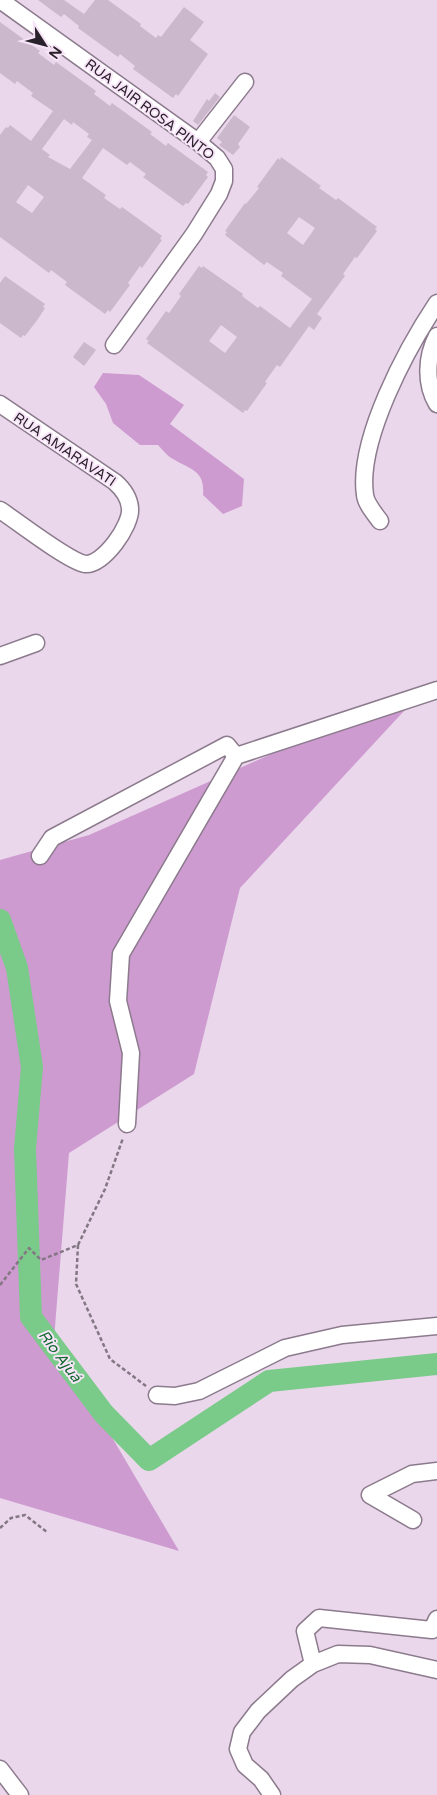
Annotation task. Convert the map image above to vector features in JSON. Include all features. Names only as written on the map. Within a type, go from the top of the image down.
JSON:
[{"type":"street","name":"RUA JAIR ROSA PINTO","points":[[0,0],[198,142],[217,158],[224,169],[224,181],[219,194],[194,234],[114,345]]},
{"type":"street","points":[[198,142],[245,82]]},
{"type":"street","points":[[380,521],[365,497],[364,468],[381,407],[423,324],[437,303]]},
{"type":"street","points":[[437,336],[428,361],[428,379],[432,396],[437,404]]},
{"type":"street","name":"RUA AMARAVATI","points":[[0,404],[110,478],[122,488],[130,509],[126,526],[104,555],[92,563],[85,564],[70,558],[0,510]]},
{"type":"street","points":[[0,656],[36,643]]},
{"type":"street","points":[[127,1124],[131,1053],[118,1001],[121,954],[236,756],[437,690]]},
{"type":"street","points":[[40,856],[52,838],[227,745],[236,756]]},
{"type":"street","points":[[157,1395],[175,1396],[199,1391],[285,1348],[342,1334],[437,1326]]},
{"type":"street","points":[[413,1520],[370,1495],[412,1474],[437,1471]]},
{"type":"street","points":[[313,1664],[305,1631],[319,1618],[432,1630],[437,1619]]},
{"type":"street","points":[[272,1795],[261,1779],[245,1765],[238,1749],[242,1732],[258,1711],[292,1679],[313,1664],[338,1654],[370,1655],[437,1670]]},
{"type":"street","points":[[0,1769],[20,1795]]},
{"type":"path","points":[[127,1124],[105,1189],[78,1245],[76,1284],[110,1359],[157,1395]]},
{"type":"path","points":[[0,1285],[28,1248],[41,1260],[78,1245]]},
{"type":"path","points":[[0,1528],[10,1518],[25,1515],[47,1532]]},
{"type":"shaded area","points":[[103,373],[139,375],[184,405],[170,424],[244,479],[242,506],[223,514],[203,495],[202,480],[196,472],[171,458],[158,445],[140,445],[113,423],[106,404],[94,387]]},
{"type":"shaded area","points":[[429,684],[240,888],[194,1074],[69,1153],[54,1339],[179,1551],[0,1498],[0,860],[89,835]]},
{"type":"building","points":[[38,0],[64,0],[84,14],[95,0],[108,0],[141,24],[140,26],[156,38],[158,35],[161,37],[184,7],[204,22],[190,40],[208,54],[178,96],[176,94],[173,98],[133,69],[135,66],[120,54],[118,57],[78,28],[79,26],[64,14],[61,17]]},
{"type":"building","points":[[0,22],[40,51],[38,53],[54,65],[56,62],[96,91],[94,94],[110,106],[112,103],[152,132],[150,134],[166,146],[168,143],[208,172],[206,175],[208,177],[188,204],[186,203],[183,206],[143,177],[146,174],[130,162],[127,165],[103,148],[82,178],[106,195],[104,198],[120,209],[122,207],[162,236],[160,239],[162,240],[142,268],[140,266],[128,283],[130,285],[110,312],[108,310],[105,314],[65,285],[67,282],[51,270],[49,273],[0,237],[0,135],[10,125],[31,141],[53,111],[31,96],[33,93],[17,81],[15,84],[0,73]],"holes":[[[64,119],[72,125],[73,122],[89,134],[87,137],[92,140],[70,169],[48,157],[50,155],[42,149]],[[28,185],[44,197],[32,213],[16,202]]]},
{"type":"building","points":[[215,93],[220,97],[198,125],[193,121],[207,99],[209,101]]},
{"type":"building","points":[[234,115],[250,127],[238,144],[240,147],[233,155],[219,145],[222,142],[217,138]]},
{"type":"building","points":[[281,157],[321,186],[319,188],[336,200],[338,198],[377,227],[375,229],[377,231],[357,258],[355,257],[343,274],[345,276],[317,314],[322,318],[314,330],[309,326],[280,367],[277,365],[247,411],[245,410],[243,413],[147,343],[149,341],[146,339],[166,311],[169,313],[181,296],[179,294],[199,266],[202,268],[203,266],[243,294],[242,296],[258,308],[260,306],[290,328],[312,299],[281,276],[283,273],[267,262],[264,265],[225,235],[227,232],[225,231],[245,203],[259,188],[257,187],[278,158],[280,160]],"holes":[[[299,217],[315,228],[303,245],[287,233]],[[221,325],[237,337],[225,353],[209,341]]]},
{"type":"building","points":[[5,276],[45,304],[43,307],[45,308],[38,319],[25,336],[23,335],[21,338],[0,323],[0,283]]},
{"type":"building","points":[[84,342],[96,350],[84,366],[73,357]]},
{"type":"waterway","name":"Rio Ajuá","points":[[0,920],[17,968],[32,1067],[25,1149],[31,1317],[104,1414],[149,1460],[269,1381],[437,1364]]}]
